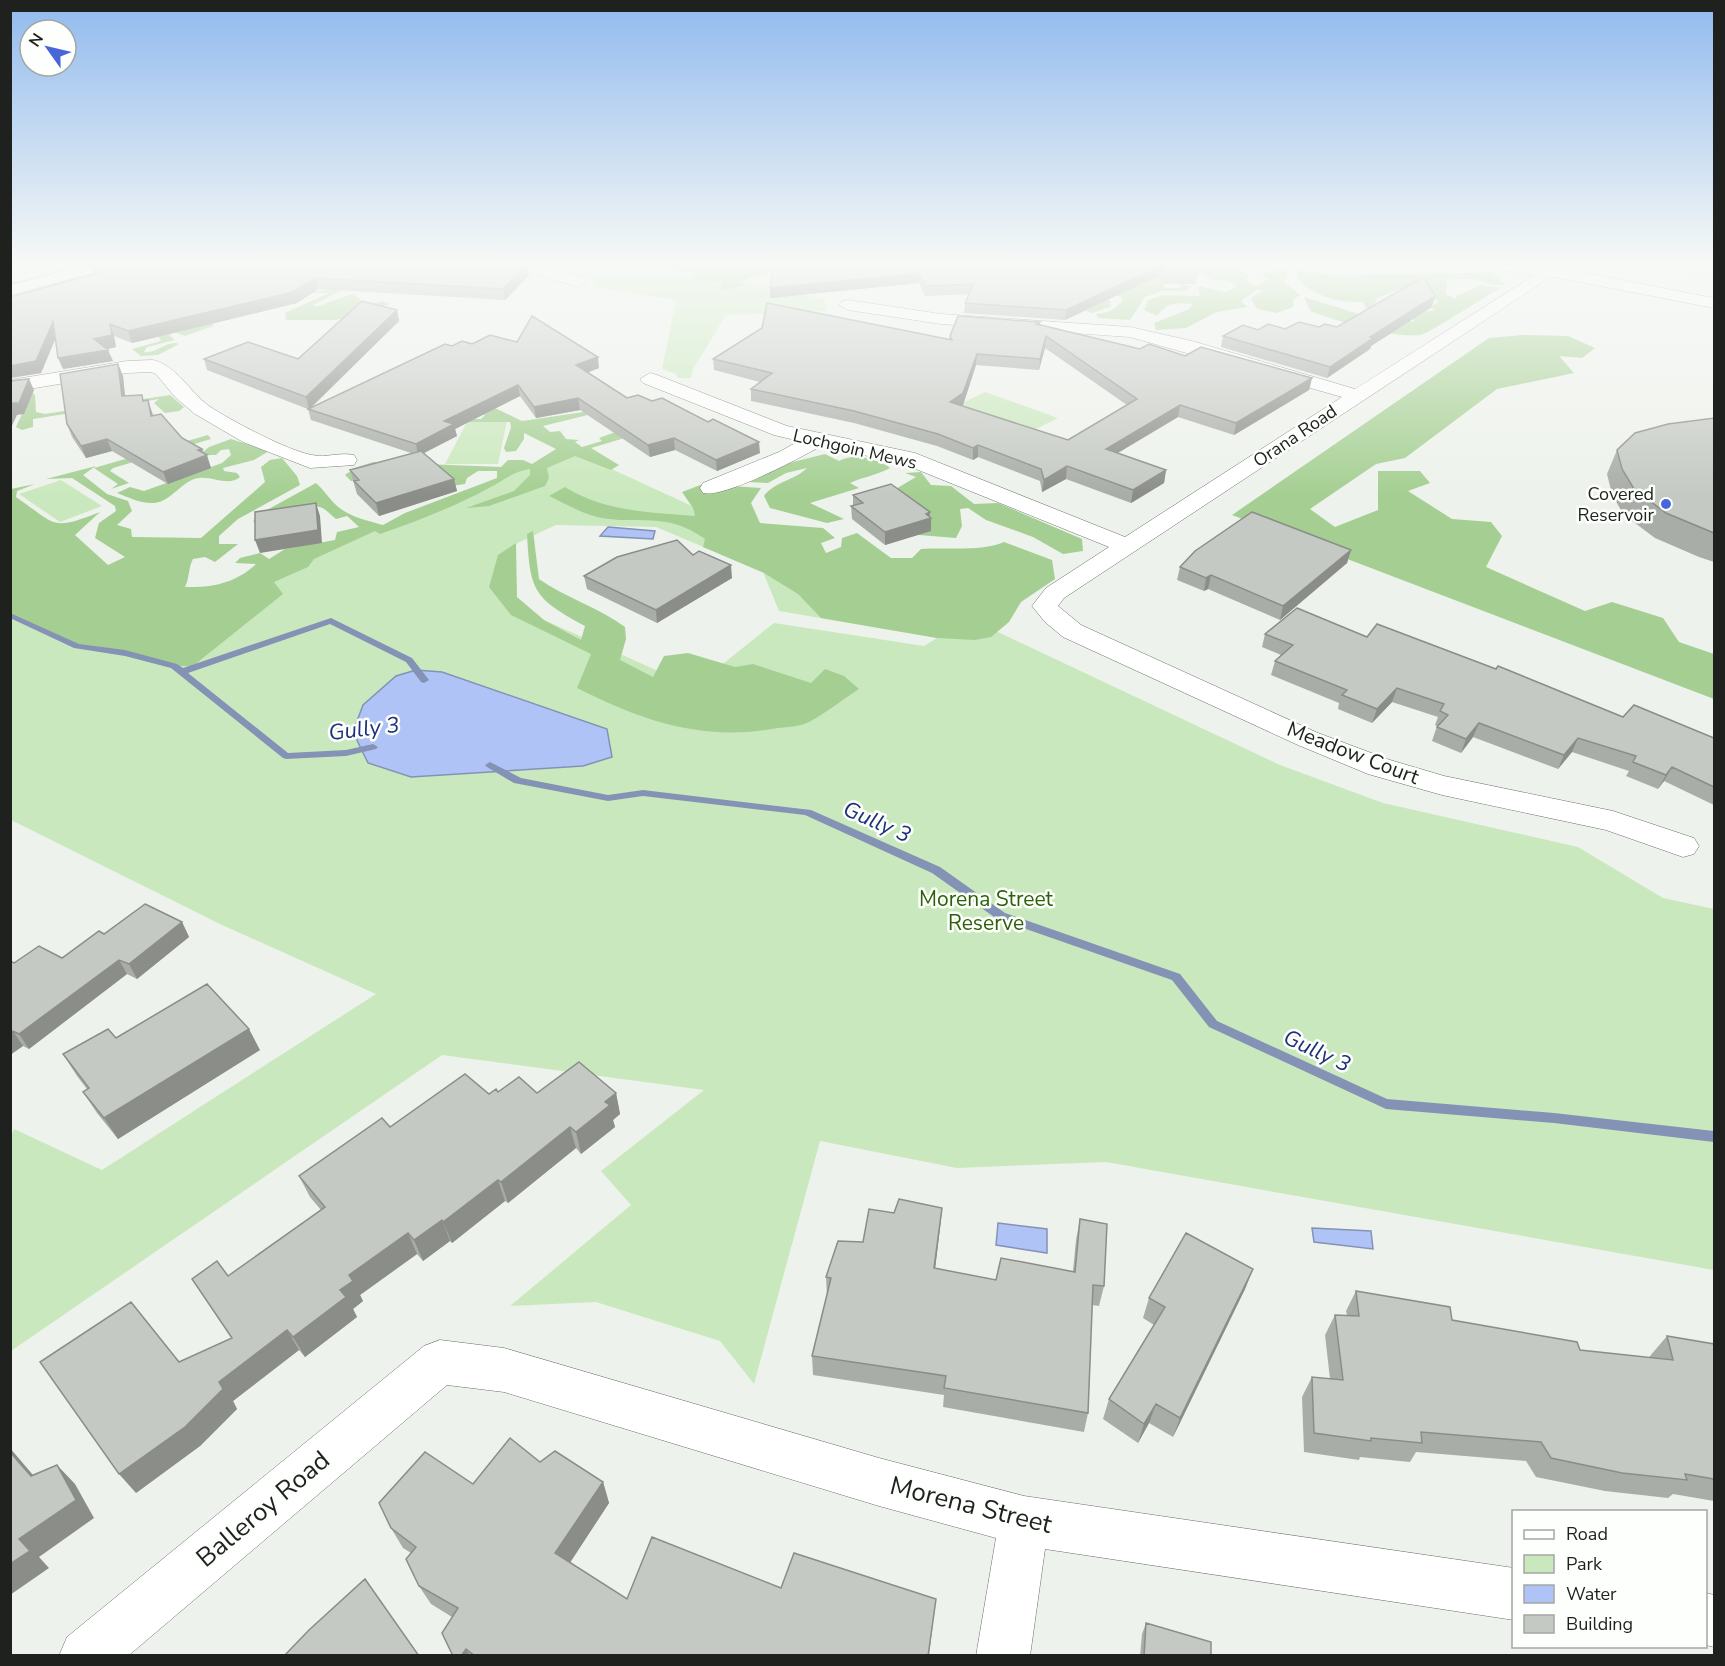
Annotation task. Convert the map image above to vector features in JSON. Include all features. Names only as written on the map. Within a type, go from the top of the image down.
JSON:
[{"type":"street","points":[[1167,341],[1356,395]]},
{"type":"street","name":"Orana Road","points":[[1045,606],[1055,593],[1440,341]]},
{"type":"street","points":[[10,386],[127,366],[157,367],[164,371],[186,398],[223,424],[310,467],[346,460]]},
{"type":"street","name":"Lochgoin Mews","points":[[650,379],[781,431],[907,458],[1126,546]]},
{"type":"street","points":[[711,488],[787,457],[816,440]]},
{"type":"street","name":"Meadow Court","points":[[1045,606],[1054,617],[1072,631],[1308,739],[1379,767],[1442,785],[1613,821],[1683,846]]},
{"type":"street","name":"Morena Street","points":[[440,1362],[504,1370],[879,1482],[1024,1521],[1512,1594]]},
{"type":"street","name":"Balleroy Road","points":[[86,1656],[440,1362]]},
{"type":"street","points":[[1003,1656],[1024,1521]]},
{"type":"green space","points":[[97,341],[80,347],[54,345],[88,344]]},
{"type":"green space","points":[[161,341],[172,341],[147,347],[144,352],[154,351],[170,343],[179,344],[158,355],[141,356],[132,349]]},
{"type":"green space","points":[[668,341],[710,341],[693,369],[691,378],[678,378],[676,374],[662,369]]},
{"type":"green space","points":[[1485,341],[1579,341],[1595,348],[1582,358],[1559,356],[1574,373],[1497,389],[1405,458],[1376,464],[1310,509],[1335,527],[1378,510],[1378,471],[1420,471],[1430,483],[1408,491],[1452,519],[1491,522],[1502,536],[1486,567],[1585,611],[1612,602],[1663,618],[1679,642],[1714,654],[1714,699],[1232,515]]},
{"type":"green space","points":[[32,392],[35,395],[36,412],[45,414],[170,395],[184,407],[179,411],[165,413],[154,403],[159,399],[33,419],[33,427],[22,430],[16,427]]},
{"type":"green space","points":[[985,392],[1058,418],[1030,432],[958,405]]},
{"type":"green space","points":[[474,398],[522,421],[604,409],[604,411],[543,426],[550,432],[560,431],[566,439],[579,440],[575,442],[582,447],[602,441],[599,438],[640,423],[638,434],[591,448],[619,465],[611,470],[575,456],[547,468],[549,478],[545,486],[489,506],[466,508],[514,491],[530,475],[530,469],[524,470],[422,519],[380,534],[375,531],[314,559],[308,567],[274,582],[283,594],[193,666],[174,666],[125,653],[77,646],[11,615],[11,489],[35,484],[17,491],[16,497],[48,520],[55,522],[72,522],[100,512],[75,535],[108,565],[125,557],[95,538],[99,523],[116,511],[115,506],[72,478],[46,479],[96,466],[83,475],[107,494],[128,501],[132,511],[117,525],[131,529],[132,537],[201,538],[265,482],[261,467],[270,460],[282,458],[297,476],[300,485],[238,519],[219,536],[219,544],[238,544],[215,562],[205,557],[193,559],[185,587],[214,585],[240,576],[256,564],[235,563],[240,558],[260,553],[269,559],[285,549],[335,540],[337,532],[359,527],[347,516],[336,519],[324,509],[315,506],[253,522],[256,516],[316,483],[335,504],[346,512],[383,525],[405,513],[497,478],[497,471],[478,471],[467,478],[465,484],[451,486],[398,470],[351,481],[345,475],[355,468],[373,462],[501,467],[508,460],[523,460],[532,464],[556,449],[524,433],[524,439],[516,451],[506,452],[504,448],[511,427],[510,422],[467,422],[466,419],[481,419],[485,415],[469,408]]},
{"type":"green space","points":[[507,421],[498,464],[445,464],[467,422]]},
{"type":"green space","points":[[208,435],[211,439],[113,468],[110,471],[129,483],[111,489],[118,484],[94,468]]},
{"type":"green space","points":[[231,439],[269,451],[254,460],[223,468],[224,471],[237,473],[240,477],[236,480],[199,478],[187,483],[160,502],[144,502],[117,493],[130,487],[144,491],[222,463],[231,455],[229,449],[221,450],[216,455],[199,455],[209,447]]},
{"type":"green space","name":"Morena Street Reserve","points":[[568,449],[955,627],[968,618],[1280,765],[1383,803],[1578,847],[1663,898],[1714,909],[1714,1270],[1106,1162],[957,1168],[820,1141],[754,1384],[720,1341],[596,1302],[510,1306],[631,1205],[601,1171],[704,1090],[442,1055],[11,1351],[10,1139],[14,1129],[102,1170],[376,994],[220,924],[11,820],[11,503],[154,620]],"holes":[[[556,525],[656,527],[763,572],[779,611],[937,638],[924,646],[774,623],[694,687],[544,620],[511,598],[509,547]]]},
{"type":"green space","points":[[825,454],[839,461],[851,457],[872,459],[890,468],[850,483],[859,488],[810,503],[844,519],[827,523],[770,508],[764,496],[768,491],[807,468],[786,473],[768,483],[748,482],[789,463]]},
{"type":"green space","points":[[921,472],[931,485],[951,486],[974,504],[998,503],[1082,539],[1083,551],[1063,554],[1033,537],[986,520],[968,508],[960,509],[962,526],[956,538],[919,535],[894,490],[916,477],[905,473]]},
{"type":"green space","points":[[61,480],[102,506],[60,522],[19,494]]},
{"type":"green space","points":[[703,484],[761,488],[751,503],[760,523],[823,528],[835,538],[821,543],[826,553],[841,547],[842,538],[857,533],[891,558],[912,558],[921,549],[975,548],[1004,542],[1052,560],[1055,579],[1021,602],[1009,622],[991,637],[975,640],[937,638],[821,618],[798,594],[764,573],[703,547],[705,539],[690,530],[652,520],[597,517],[549,496],[565,487],[596,502],[612,506],[644,512],[695,516],[693,508],[682,492]]},
{"type":"green space","points":[[533,531],[539,579],[625,627],[626,639],[620,660],[653,677],[664,656],[688,653],[735,667],[753,664],[811,683],[825,669],[844,676],[859,689],[805,724],[745,732],[720,732],[695,730],[648,718],[624,710],[577,688],[591,654],[511,615],[489,587],[498,555],[516,543],[517,597],[544,620],[581,640],[585,626],[545,600],[533,581],[527,534]]},
{"type":"water","points":[[608,527],[655,531],[653,539],[600,536]]},
{"type":"water","points":[[416,670],[442,672],[607,729],[612,757],[583,766],[411,777],[368,763],[353,732],[363,705],[396,676]]},
{"type":"water","points":[[998,1223],[1047,1229],[1047,1253],[996,1245]]},
{"type":"water","points":[[1312,1228],[1371,1231],[1373,1249],[1314,1242]]},
{"type":"building","points":[[10,341],[45,341],[36,361],[10,366]]},
{"type":"building","points":[[56,341],[96,341],[108,350],[58,358]]},
{"type":"building","points":[[318,341],[365,341],[306,397],[204,359],[248,342],[298,359]]},
{"type":"building","points":[[462,341],[472,344],[479,341],[572,341],[598,357],[576,365],[627,398],[638,395],[652,401],[662,398],[708,422],[713,419],[759,442],[716,460],[674,438],[648,445],[578,398],[534,407],[518,385],[444,421],[454,424],[416,444],[308,409],[445,344],[452,346]]},
{"type":"building","points":[[742,341],[1045,341],[1040,359],[977,354],[963,393],[950,402],[1068,440],[1137,399],[1053,341],[1106,341],[1140,349],[1149,344],[1185,356],[1201,347],[1312,378],[1236,423],[1180,405],[1106,449],[1166,470],[1133,490],[1067,466],[1044,480],[1041,469],[978,445],[973,448],[938,434],[854,411],[751,389],[772,373],[713,359]]},
{"type":"building","points":[[1239,341],[1369,341],[1330,367]]},
{"type":"building","points":[[118,364],[122,396],[142,395],[143,401],[148,400],[151,416],[161,414],[182,438],[202,449],[198,450],[207,455],[163,472],[107,439],[81,446],[67,424],[60,374]]},
{"type":"building","points":[[29,379],[19,403],[10,405],[10,381]]},
{"type":"building","name":"Covered Reservoir","points":[[1714,418],[1714,533],[1666,513],[1634,489],[1622,469],[1617,450],[1635,433],[1668,424]]},
{"type":"building","points":[[421,451],[454,479],[376,503],[354,481],[359,480],[350,470]]},
{"type":"building","points":[[891,484],[930,512],[926,514],[931,518],[885,532],[851,506],[863,503],[853,495]]},
{"type":"building","points":[[316,503],[318,530],[255,540],[255,512]]},
{"type":"building","points":[[1252,512],[1351,550],[1283,606],[1211,575],[1206,578],[1180,567],[1195,551]]},
{"type":"building","points":[[677,540],[693,555],[699,551],[731,565],[656,610],[584,576],[617,557]]},
{"type":"building","points":[[1297,608],[1367,637],[1377,624],[1496,669],[1498,666],[1623,717],[1634,705],[1714,738],[1714,787],[1672,767],[1666,775],[1633,762],[1636,756],[1578,738],[1564,755],[1479,723],[1466,739],[1437,727],[1448,715],[1440,711],[1444,704],[1397,688],[1377,709],[1342,695],[1347,690],[1275,661],[1293,645],[1265,634]]},
{"type":"building","points":[[145,904],[182,922],[129,964],[119,960],[19,1034],[13,1031],[10,1033],[10,961],[14,963],[39,946],[62,958],[99,931],[104,934]]},
{"type":"building","points":[[207,984],[249,1029],[104,1118],[83,1092],[89,1088],[63,1054],[108,1029],[116,1038]]},
{"type":"building","points":[[579,1062],[616,1093],[605,1102],[610,1105],[576,1132],[570,1127],[501,1182],[498,1180],[443,1222],[442,1220],[414,1240],[408,1233],[349,1275],[353,1281],[340,1290],[346,1297],[293,1337],[287,1330],[219,1382],[223,1389],[185,1427],[119,1474],[40,1362],[131,1302],[179,1362],[232,1338],[192,1279],[217,1261],[228,1276],[325,1207],[299,1176],[382,1118],[390,1127],[465,1074],[489,1094],[496,1089],[498,1092],[519,1077],[537,1093]]},
{"type":"building","points":[[899,1199],[942,1208],[934,1268],[996,1280],[1001,1258],[1075,1272],[1080,1219],[1107,1224],[1104,1286],[1093,1285],[1088,1413],[944,1388],[946,1376],[812,1356],[831,1278],[826,1277],[838,1241],[863,1242],[869,1209],[894,1213]]},
{"type":"building","points":[[1186,1233],[1253,1269],[1180,1418],[1156,1404],[1144,1424],[1109,1399],[1165,1307],[1149,1298]]},
{"type":"building","points":[[1356,1291],[1450,1307],[1452,1320],[1577,1342],[1580,1350],[1673,1360],[1667,1336],[1714,1344],[1714,1479],[1685,1474],[1687,1480],[1622,1473],[1551,1458],[1541,1442],[1421,1432],[1422,1443],[1371,1438],[1371,1441],[1314,1433],[1312,1377],[1343,1380],[1335,1315],[1359,1316]]},
{"type":"building","points":[[510,1438],[540,1462],[555,1451],[603,1482],[555,1553],[627,1599],[652,1537],[781,1588],[794,1553],[936,1599],[928,1656],[475,1656],[466,1649],[461,1656],[453,1656],[442,1633],[458,1608],[419,1586],[406,1559],[416,1547],[391,1528],[379,1503],[425,1452],[473,1484]]},
{"type":"building","points":[[10,1452],[31,1476],[57,1465],[76,1500],[19,1539],[30,1551],[10,1564]]},
{"type":"building","points":[[365,1579],[419,1656],[284,1656],[309,1630]]},
{"type":"building","points":[[1146,1623],[1211,1642],[1211,1656],[1144,1656]]},
{"type":"waterway","name":"Gully 3","points":[[10,615],[77,646],[125,653],[174,666],[181,672]]},
{"type":"waterway","points":[[181,672],[331,621],[409,660],[424,680]]},
{"type":"waterway","name":"Gully 3","points":[[181,672],[286,756],[346,753],[373,747]]},
{"type":"waterway","name":"Gully 3","points":[[490,765],[518,781],[608,798],[643,793],[807,812],[936,870],[1001,916],[1176,977],[1213,1024],[1386,1104],[1554,1118],[1714,1137]]},
{"type":"place","name":"Covered Reservoir","points":[[1666,504]]}]
